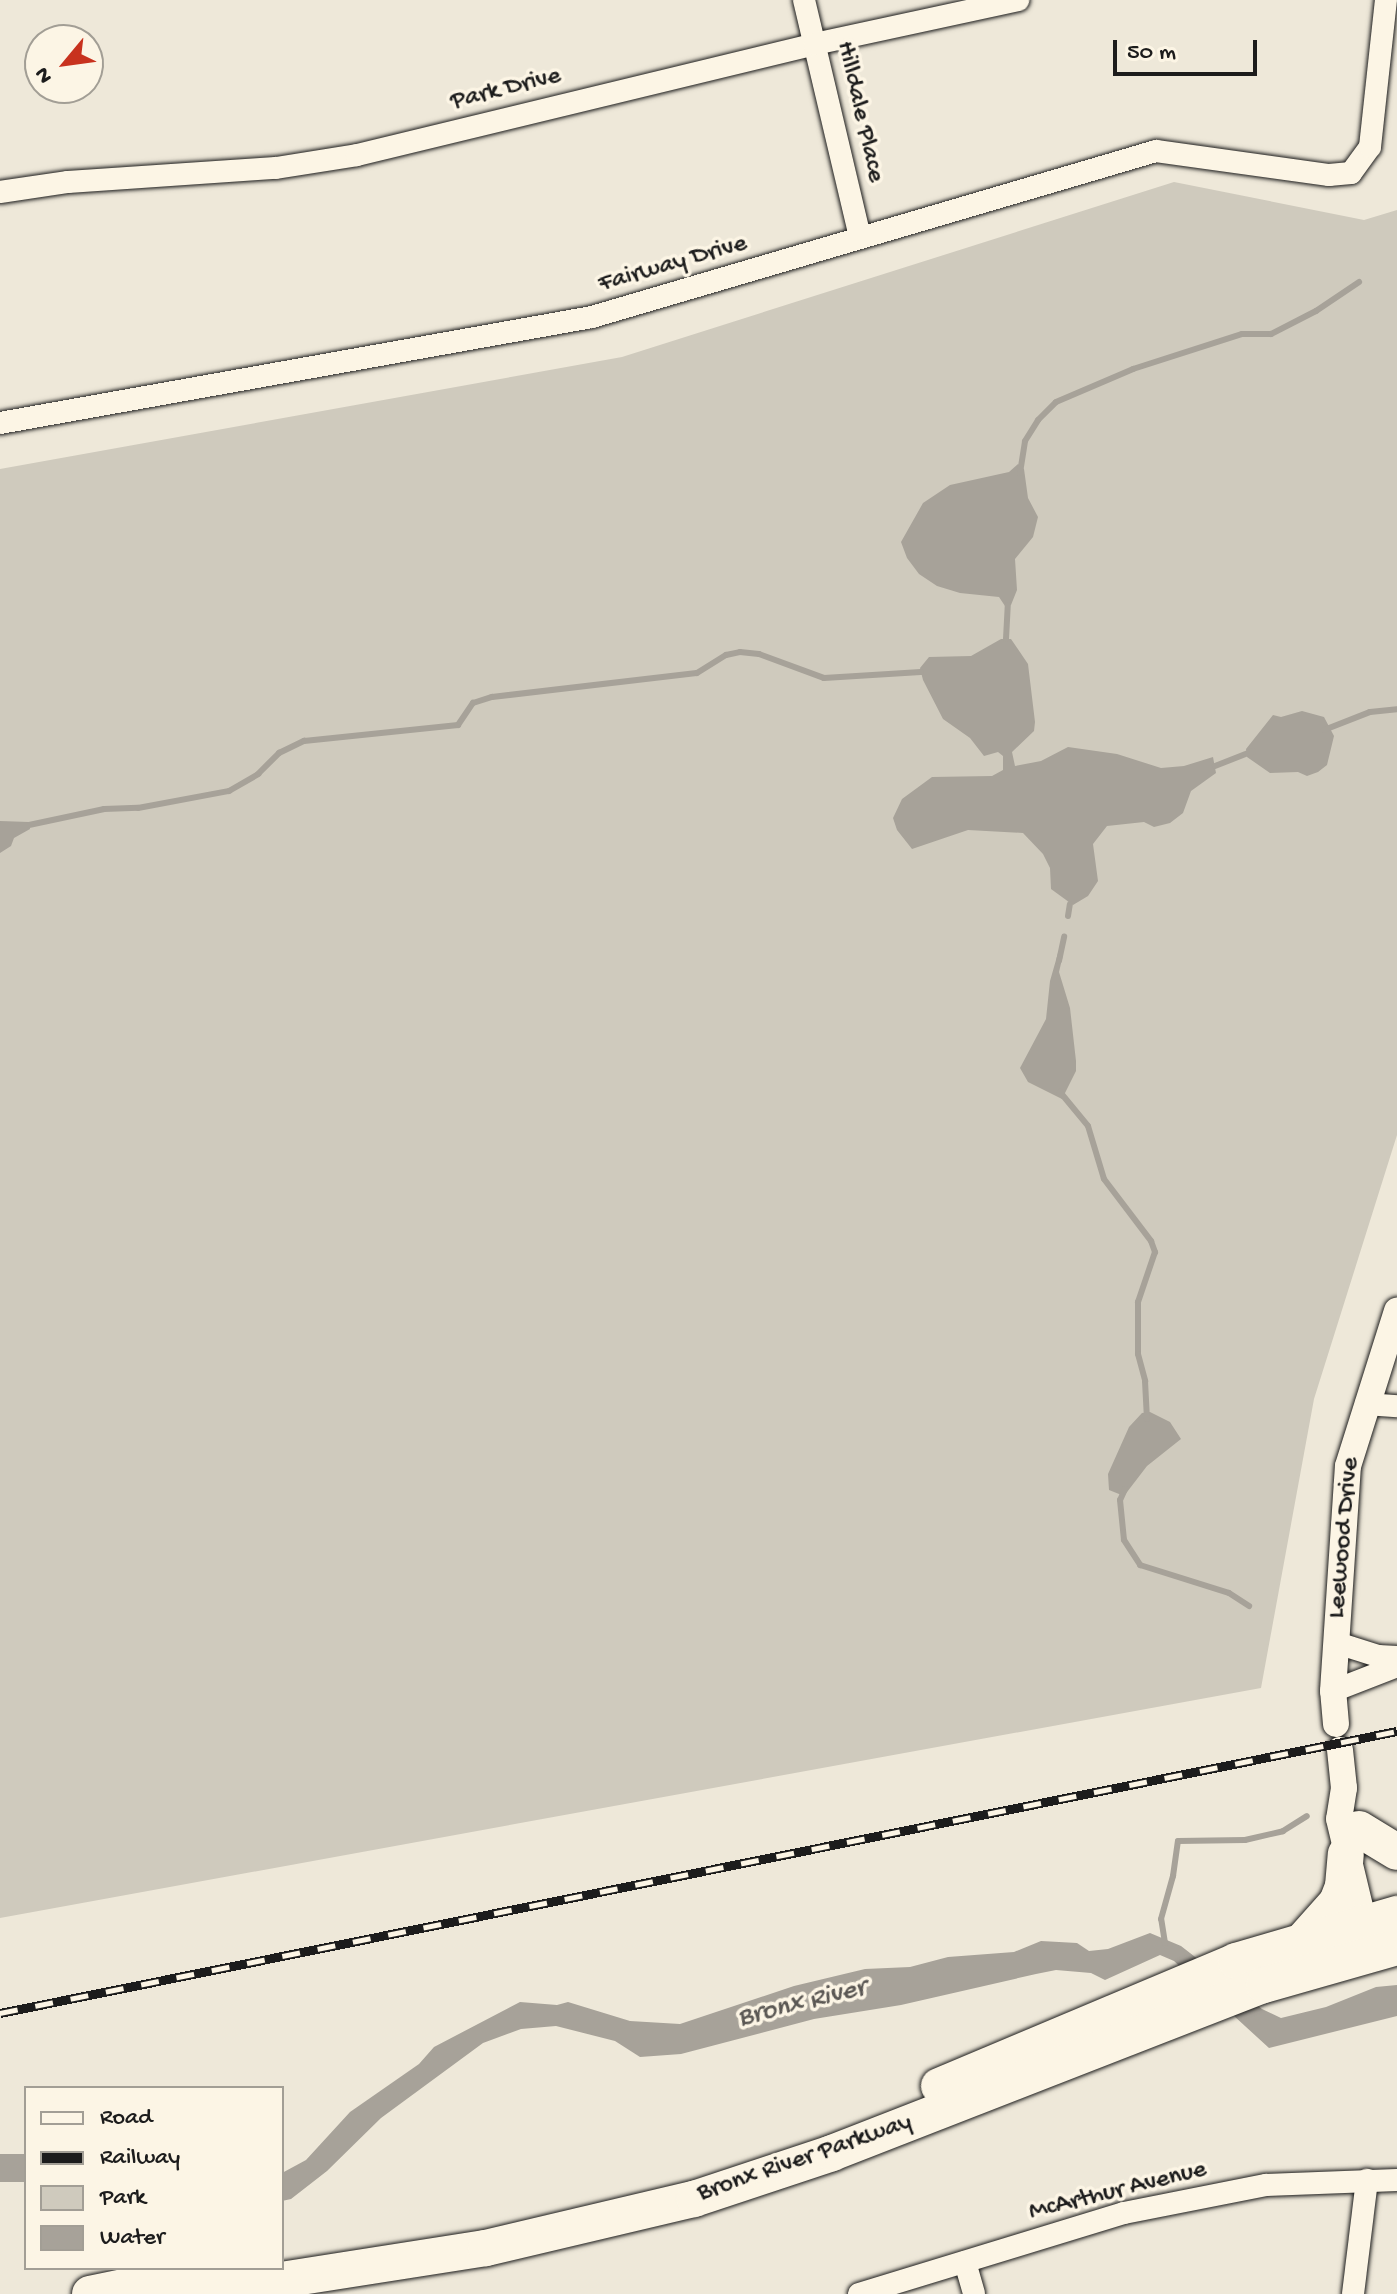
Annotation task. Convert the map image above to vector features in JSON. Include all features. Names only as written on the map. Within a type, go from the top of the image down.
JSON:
[{"type":"highway","points":[[1305,1939],[1337,1902],[1353,1841],[1397,1852]]},
{"type":"highway","name":"Bronx River Parkway","points":[[284,2257],[510,2221],[719,2169],[884,2110],[1236,1961],[1305,1939],[1383,1931]]},
{"type":"highway","name":"Bronx River Parkway","points":[[192,2294],[464,2252],[694,2199],[832,2153],[1264,1985],[1383,1931]]},
{"type":"highway","points":[[90,2294],[205,2270]]},
{"type":"street","name":"Hilldale Place","points":[[804,0],[860,237]]},
{"type":"street","name":"Park Drive","points":[[0,192],[68,182],[276,168],[357,155],[815,44],[1018,0]]},
{"type":"street","name":"Fairway Drive","points":[[0,423],[592,317],[1156,151],[1329,175],[1351,173],[1370,147],[1386,0]]},
{"type":"street","name":"Leewood Drive","points":[[1383,1931],[1353,1841],[1333,1691],[1345,1488],[1366,1404],[1397,1311]]},
{"type":"street","points":[[1366,1404],[1397,1406]]},
{"type":"street","points":[[1337,1643],[1378,1656],[1397,1657]]},
{"type":"street","points":[[1333,1691],[1397,1666]]},
{"type":"street","points":[[1353,2294],[1367,2180]]},
{"type":"street","name":"McArthur Avenue","points":[[859,2294],[1124,2213],[1266,2185],[1397,2180]]},
{"type":"street","points":[[965,2262],[974,2294]]},
{"type":"green space","points":[[1174,182],[1364,220],[1397,210],[1397,1135],[1314,1399],[1261,1688],[0,1918],[0,469],[622,357]]},
{"type":"water","points":[[1018,464],[1024,469],[1028,498],[1038,517],[1033,537],[1015,559],[1017,590],[1011,605],[1005,606],[999,597],[960,593],[937,586],[919,574],[907,558],[901,542],[923,503],[950,485],[1009,472]]},
{"type":"water","points":[[1001,639],[1011,639],[1028,664],[1035,722],[1034,731],[1012,752],[1015,766],[1041,761],[1068,747],[1117,754],[1161,768],[1184,766],[1213,757],[1216,773],[1191,791],[1183,813],[1170,823],[1154,827],[1144,822],[1107,826],[1093,844],[1098,881],[1088,896],[1073,905],[1051,889],[1050,868],[1043,854],[1023,833],[968,830],[912,849],[897,830],[893,818],[902,799],[932,777],[992,776],[1003,770],[1003,756],[998,752],[984,756],[970,738],[943,719],[920,668],[929,657],[971,656]]},
{"type":"water","points":[[1302,711],[1324,717],[1334,736],[1327,765],[1307,776],[1298,772],[1270,773],[1247,757],[1246,749],[1273,715],[1281,717]]},
{"type":"water","points":[[0,821],[29,822],[30,829],[14,838],[11,846],[0,853]]},
{"type":"water","points":[[1058,953],[1063,955],[1059,972],[1070,1008],[1076,1061],[1076,1071],[1062,1099],[1028,1082],[1020,1068],[1046,1019],[1050,981]]},
{"type":"water","points":[[1150,1412],[1170,1422],[1181,1439],[1147,1466],[1124,1496],[1109,1490],[1108,1474],[1129,1427],[1142,1413]]},
{"type":"water","name":"Bronx River","points":[[1150,1933],[1181,1946],[1262,2009],[1281,2018],[1326,2007],[1376,1987],[1397,1985],[1397,2016],[1269,2048],[1174,1961],[1160,1955],[1105,1980],[1091,1973],[1056,1970],[901,2005],[814,2019],[681,2054],[640,2057],[615,2041],[556,2026],[521,2029],[483,2043],[381,2118],[327,2171],[291,2199],[284,2201],[284,2172],[306,2160],[350,2112],[419,2064],[434,2047],[520,2002],[557,2005],[568,2002],[630,2021],[680,2024],[794,1986],[865,1969],[910,1967],[948,1957],[1014,1952],[1041,1941],[1077,1943],[1089,1951],[1108,1949]]},
{"type":"water","points":[[0,2154],[24,2154],[24,2182],[0,2182]]},
{"type":"waterway","points":[[1020,473],[1025,441],[1038,420],[1056,402],[1133,369],[1242,334],[1271,334],[1316,311],[1359,282]]},
{"type":"waterway","points":[[1006,639],[1008,605]]},
{"type":"waterway","points":[[29,825],[104,809],[138,808],[229,791],[258,774],[279,753],[304,741],[458,725],[473,703],[492,697],[697,673],[726,655],[740,652],[759,654],[824,678],[921,672]]},
{"type":"waterway","points":[[1324,730],[1370,712],[1397,709]]},
{"type":"waterway","points":[[1215,766],[1253,751]]},
{"type":"waterway","points":[[1068,916],[1070,904]]},
{"type":"waterway","points":[[1059,961],[1064,937]]},
{"type":"waterway","points":[[1060,1092],[1088,1126],[1104,1179],[1151,1241],[1155,1252],[1138,1302],[1138,1354],[1145,1381],[1147,1419]]},
{"type":"waterway","points":[[1125,1489],[1120,1500],[1124,1540],[1140,1565],[1229,1593],[1249,1606]]},
{"type":"waterway","points":[[1165,1943],[1161,1919],[1173,1876],[1178,1841],[1245,1840],[1283,1831],[1307,1816]]},
{"type":"railway","points":[[0,2013],[1397,1731]]}]
